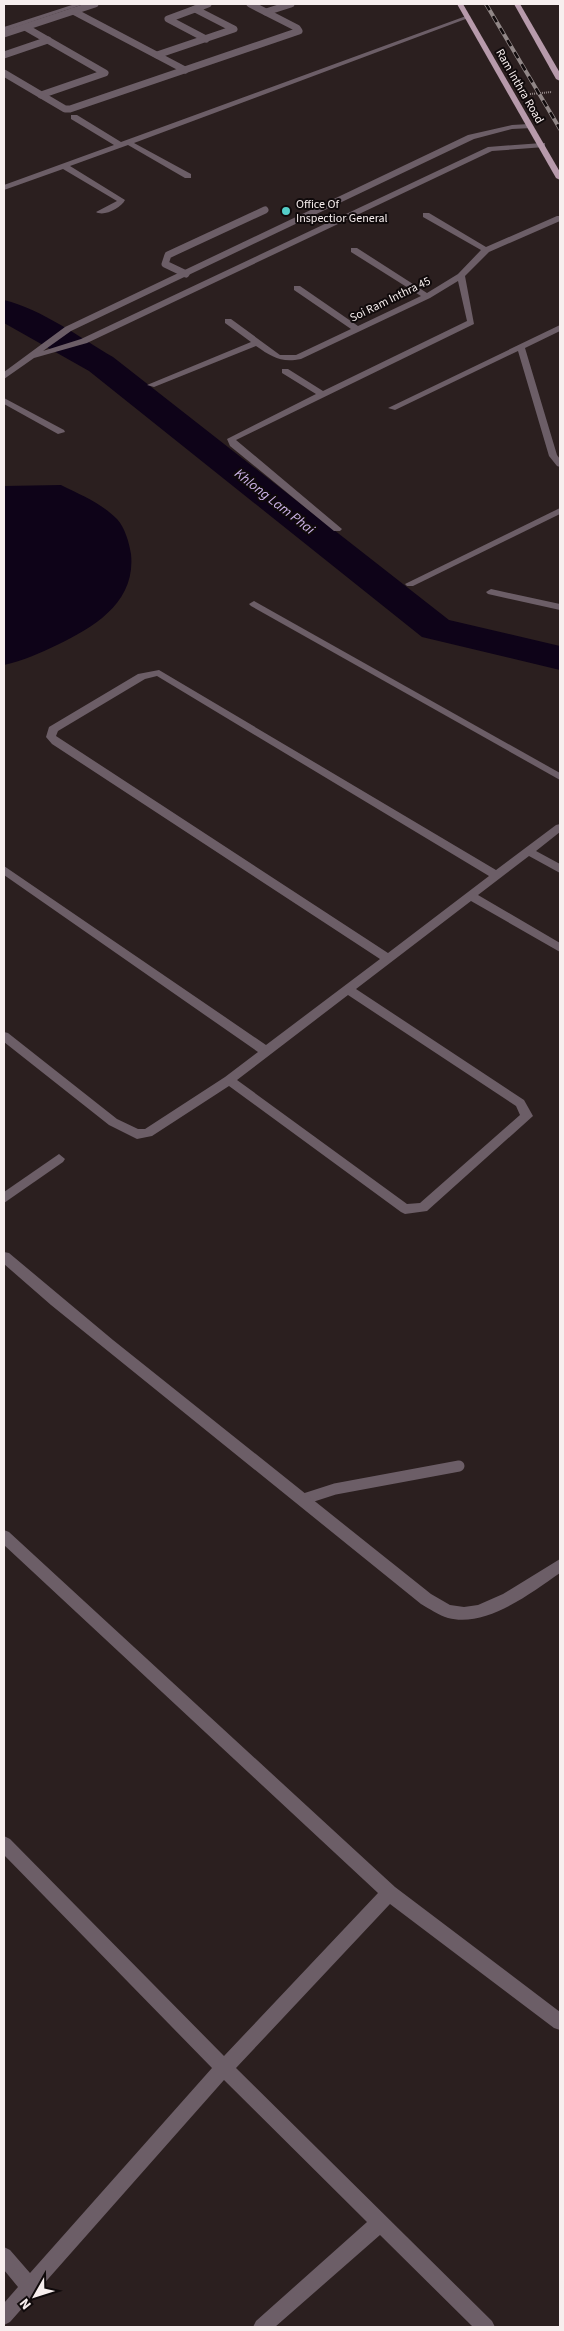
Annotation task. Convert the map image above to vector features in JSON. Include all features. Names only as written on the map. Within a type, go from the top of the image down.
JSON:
[{"type":"main road","name":"Ram Inthra Road","points":[[460,4],[560,178]]},
{"type":"main road","points":[[517,4],[560,79]]},
{"type":"street","points":[[4,29],[80,4]]},
{"type":"street","points":[[4,188],[468,17]]},
{"type":"street","points":[[74,117],[120,145]]},
{"type":"street","points":[[4,376],[68,330],[471,137],[512,127],[529,126]]},
{"type":"street","points":[[128,142],[188,176]]},
{"type":"street","points":[[26,359],[84,341],[491,149],[542,145]]},
{"type":"street","points":[[64,166],[122,200],[119,204],[100,212]]},
{"type":"street","points":[[426,215],[486,250]]},
{"type":"street","name":"Soi Ram Inthra 45","points":[[228,321],[277,358],[288,359],[298,357],[427,296],[461,276],[486,250],[560,218]]},
{"type":"street","points":[[354,250],[427,296]]},
{"type":"street","points":[[337,529],[233,444],[232,439],[471,322],[461,276]]},
{"type":"street","points":[[297,288],[357,329]]},
{"type":"street","points":[[392,408],[560,328]]},
{"type":"street","points":[[151,385],[256,343]]},
{"type":"street","points":[[521,347],[553,456],[560,464]]},
{"type":"street","points":[[285,371],[322,394]]},
{"type":"street","points":[[4,401],[61,432]]},
{"type":"street","points":[[410,584],[560,512]]},
{"type":"street","points":[[491,592],[560,607]]},
{"type":"street","points":[[254,604],[560,777]]},
{"type":"street","points":[[389,959],[56,742],[51,737],[53,729],[142,676],[159,673],[496,875]]},
{"type":"street","points":[[4,1036],[114,1122],[137,1134],[148,1133],[230,1080],[560,827]]},
{"type":"street","points":[[529,851],[560,869]]},
{"type":"street","points":[[4,870],[267,1052]]},
{"type":"street","points":[[471,896],[560,948]]},
{"type":"street","points":[[230,1080],[404,1209],[423,1208],[527,1116],[520,1103],[348,988]]},
{"type":"street","points":[[4,1198],[59,1159]]},
{"type":"street","points":[[4,1257],[91,1332],[304,1499],[426,1599],[448,1612],[468,1614],[493,1606],[529,1587],[560,1565]]},
{"type":"street","points":[[4,1536],[389,1893],[560,2022]]},
{"type":"street","points":[[4,1844],[224,2068],[486,2327]]},
{"type":"street","points":[[4,2316],[224,2068],[389,1893]]},
{"type":"street","points":[[262,2327],[380,2222]]},
{"type":"street","points":[[4,2256],[30,2287]]},
{"type":"lane","points":[[4,34],[95,4]]},
{"type":"lane","points":[[206,39],[168,19],[208,4]]},
{"type":"lane","points":[[4,73],[65,109],[74,109],[300,30],[250,4]]},
{"type":"lane","points":[[266,12],[291,4]]},
{"type":"lane","points":[[157,55],[234,29],[195,9]]},
{"type":"lane","points":[[73,11],[185,70]]},
{"type":"lane","points":[[25,27],[105,73],[41,95]]},
{"type":"lane","points":[[4,55],[48,40]]},
{"type":"lane","points":[[186,274],[165,264],[168,255],[265,210]]},
{"type":"lane","points":[[304,1499],[335,1489],[459,1466]]},
{"type":"path","points":[[512,95],[560,92]]},
{"type":"shaded area","points":[[61,485],[98,504],[111,513],[120,523],[126,535],[131,554],[131,571],[127,586],[120,599],[110,611],[85,630],[38,654],[4,665],[4,486]]},
{"type":"waterway","name":"Khlong Lam Phai","points":[[4,310],[101,364],[436,629],[560,658]]},
{"type":"railway","points":[[486,4],[560,129]]},
{"type":"place","name":"Office Of Inspectior General","points":[[286,211]]}]
